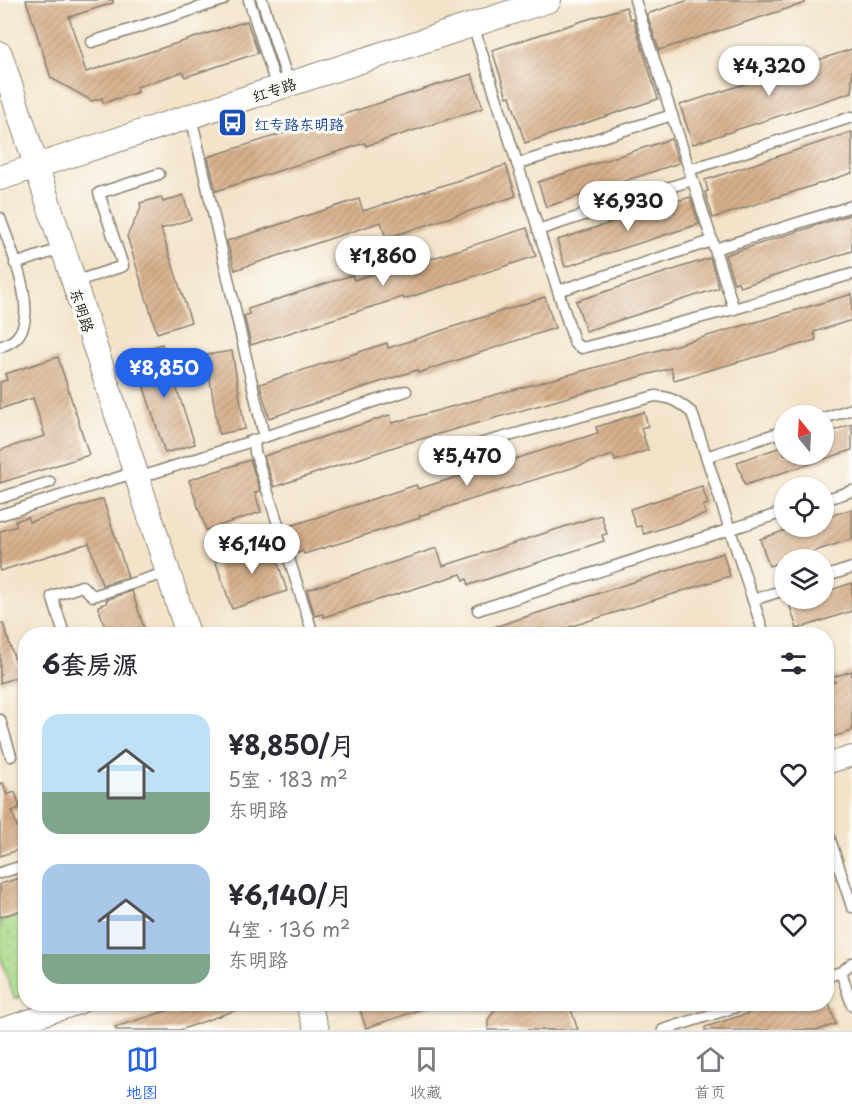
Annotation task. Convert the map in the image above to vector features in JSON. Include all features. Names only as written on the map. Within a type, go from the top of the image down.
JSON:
[{"type":"street","name":"红专路","points":[[0,177],[549,0]]},
{"type":"street","name":"东明路","points":[[0,54],[186,627]]},
{"type":"street","points":[[834,762],[852,756]]},
{"type":"street","points":[[0,1029],[57,1011]]},
{"type":"street","points":[[310,1011],[317,1030]]},
{"type":"lane","points":[[92,42],[222,0]]},
{"type":"lane","points":[[249,0],[283,86]]},
{"type":"lane","points":[[262,0],[283,86]]},
{"type":"lane","points":[[635,0],[734,309]]},
{"type":"lane","points":[[473,24],[574,344],[582,348],[734,309],[852,274]]},
{"type":"lane","points":[[517,164],[672,115]]},
{"type":"lane","points":[[190,116],[259,438],[255,452],[311,627]]},
{"type":"lane","points":[[538,230],[852,117]]},
{"type":"lane","points":[[74,282],[123,266],[99,192],[159,174]]},
{"type":"lane","points":[[558,291],[852,206]]},
{"type":"lane","points":[[0,218],[25,293],[26,310],[21,332],[16,339],[0,347]]},
{"type":"lane","points":[[15,264],[63,248]]},
{"type":"lane","points":[[0,515],[259,438],[406,390]]},
{"type":"lane","points":[[435,456],[655,396],[668,397],[678,402],[692,413],[762,627]]},
{"type":"lane","points":[[834,415],[852,409]]},
{"type":"lane","points":[[706,457],[774,434]]},
{"type":"lane","points":[[0,498],[50,482]]},
{"type":"lane","points":[[834,497],[852,491]]},
{"type":"lane","points":[[478,610],[774,515]]},
{"type":"lane","points":[[834,574],[852,568]]},
{"type":"lane","points":[[62,627],[52,596],[82,586],[93,596],[168,572]]},
{"type":"lane","points":[[753,600],[774,593]]},
{"type":"lane","points":[[0,720],[11,756]]},
{"type":"lane","points":[[834,852],[852,907]]},
{"type":"lane","points":[[0,873],[18,867]]},
{"type":"lane","points":[[834,974],[852,963]]},
{"type":"lane","points":[[841,972],[852,1005]]},
{"type":"lane","points":[[663,1030],[723,1011]]},
{"type":"green space","points":[[18,915],[18,998],[14,999],[0,955],[0,921]]},
{"type":"building","points":[[26,0],[113,0],[113,3],[69,17],[86,72],[247,21],[258,53],[185,77],[183,72],[136,87],[138,92],[103,103],[102,98],[92,101],[51,78]]},
{"type":"building","points":[[689,0],[805,0],[805,3],[659,50],[647,14]]},
{"type":"building","points":[[626,7],[630,19],[633,18],[658,99],[525,143],[492,50]]},
{"type":"building","points":[[852,49],[852,92],[693,144],[680,105]]},
{"type":"building","points":[[472,74],[483,108],[216,191],[208,157]]},
{"type":"building","points":[[852,132],[852,173],[713,218],[705,192],[708,191],[705,180]]},
{"type":"building","points":[[671,139],[679,163],[546,207],[538,182]]},
{"type":"building","points":[[506,165],[516,196],[386,238],[381,222],[235,270],[227,241],[359,199],[363,211]]},
{"type":"building","points":[[183,195],[191,219],[161,229],[191,322],[157,333],[127,236],[141,208],[140,203],[161,197],[163,202]]},
{"type":"building","points":[[690,197],[699,224],[565,267],[557,240]]},
{"type":"building","points":[[852,214],[852,251],[740,287],[738,282],[734,283],[725,255]]},
{"type":"building","points":[[527,228],[536,256],[251,345],[244,316],[249,314],[248,309],[352,275],[354,280],[376,273],[377,276]]},
{"type":"building","points":[[710,258],[719,288],[586,331],[576,301]]},
{"type":"building","points":[[852,294],[852,320],[814,332],[816,340],[674,380],[671,368],[400,445],[274,487],[264,456],[390,415],[392,423],[659,350]]},
{"type":"building","points":[[545,297],[555,328],[418,373],[417,370],[269,418],[260,384],[387,343],[388,348]]},
{"type":"building","points":[[162,344],[195,444],[165,453],[133,353]]},
{"type":"building","points":[[232,351],[245,429],[219,434],[206,355]]},
{"type":"building","points":[[58,357],[89,455],[0,483],[0,450],[45,436],[33,398],[0,409],[0,382],[7,380],[5,374]]},
{"type":"building","points":[[644,412],[648,426],[641,428],[648,450],[615,461],[613,455],[340,543],[304,554],[303,551],[295,554],[287,527],[416,485],[418,489],[598,433],[596,427]]},
{"type":"building","points":[[852,424],[852,450],[834,456],[834,430]]},
{"type":"building","points":[[774,449],[774,465],[806,465],[745,485],[737,462]]},
{"type":"building","points":[[250,460],[260,491],[255,493],[261,512],[206,530],[189,480]]},
{"type":"building","points":[[702,486],[708,504],[703,506],[706,514],[644,534],[641,526],[636,527],[630,509]]},
{"type":"building","points":[[103,499],[128,577],[102,585],[89,543],[0,571],[0,531],[17,526],[15,521],[28,517],[29,522]]},
{"type":"building","points":[[852,509],[852,539],[821,549],[774,549],[774,564],[769,566],[760,539],[774,534],[774,537],[834,537],[834,515]]},
{"type":"building","points":[[601,515],[607,534],[602,535],[604,541],[469,585],[467,579],[464,580],[461,574],[324,617],[323,614],[315,616],[307,590],[437,548],[443,566]]},
{"type":"building","points":[[275,540],[281,558],[277,560],[287,591],[232,609],[215,560]]},
{"type":"building","points":[[723,553],[730,576],[569,627],[494,627]]},
{"type":"building","points":[[852,583],[852,611],[803,627],[796,627],[791,609],[834,609],[834,589]]},
{"type":"building","points":[[132,591],[144,627],[105,627],[98,606],[107,603],[106,600]]},
{"type":"building","points":[[3,623],[18,670],[18,677],[0,683],[0,624]]},
{"type":"building","points":[[852,671],[852,731],[834,737],[835,682],[834,677]]},
{"type":"building","points":[[0,783],[3,783],[7,795],[15,792],[18,802],[18,809],[12,811],[18,830],[18,850],[0,856]]},
{"type":"building","points":[[18,878],[18,911],[0,917],[0,884]]},
{"type":"building","points":[[166,1011],[233,1011],[180,1030],[116,1030],[115,1027]]},
{"type":"building","points":[[360,1011],[416,1011],[366,1028]]},
{"type":"building","points":[[494,1011],[571,1011],[578,1030],[488,1030],[488,1020]]},
{"type":"building","points":[[756,1011],[831,1011],[836,1024],[818,1030],[705,1030],[705,1027]]},
{"type":"place","name":"红专路东明路","points":[[233,123]]}]
